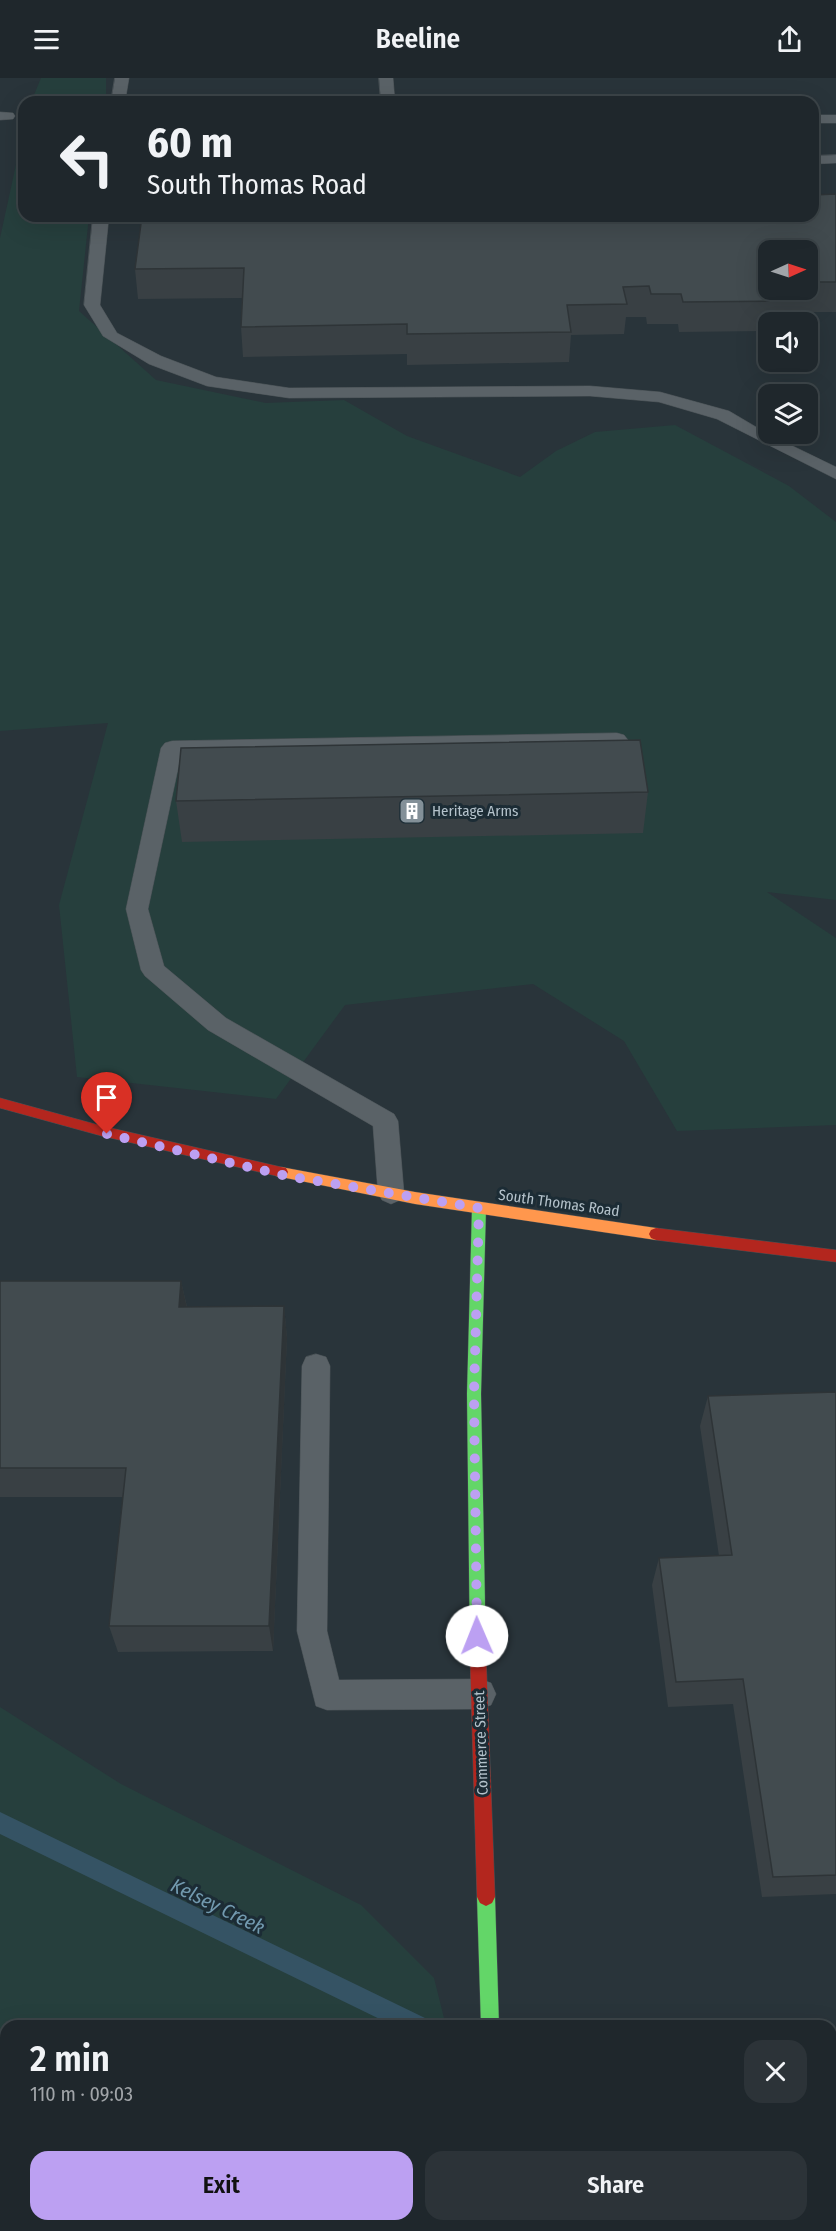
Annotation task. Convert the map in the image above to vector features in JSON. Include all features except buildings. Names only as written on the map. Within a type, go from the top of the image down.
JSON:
[{"type":"street","name":"South Thomas Road","points":[[0,1103],[84,1129],[287,1176],[479,1208],[836,1256]]},
{"type":"street","name":"Commerce Street","points":[[479,1208],[474,1394],[490,2020]]},
{"type":"lane","points":[[119,96],[122,78]]},
{"type":"lane","points":[[386,78],[388,96]]},
{"type":"lane","points":[[819,119],[836,119]]},
{"type":"lane","points":[[819,159],[836,159]]},
{"type":"lane","points":[[100,222],[92,305],[111,336],[154,360],[213,382],[289,393],[590,391],[660,398],[723,415],[836,474]]},
{"type":"lane","points":[[391,1193],[385,1121],[217,1024],[153,970],[137,909],[172,748],[617,740]]},
{"type":"lane","points":[[316,1366],[312,1631],[327,1695],[480,1694]]},
{"type":"green space","points":[[41,78],[106,78],[106,96],[34,96]]},
{"type":"green space","points":[[18,156],[18,222],[88,222],[79,311],[156,380],[266,403],[344,400],[407,436],[520,477],[556,451],[595,432],[675,425],[789,486],[836,522],[836,900],[767,892],[836,938],[836,1125],[677,1131],[624,1041],[533,984],[345,1005],[276,1099],[77,1077],[59,905],[108,723],[0,731],[0,238]]},
{"type":"green space","points":[[0,1707],[121,1784],[361,1905],[434,1978],[444,2020],[0,2020]]},
{"type":"waterway","name":"Kelsey Creek","points":[[0,1823],[405,2020]]},
{"type":"traffic: fast","points":[[478,1656],[474,1394],[479,1208]]},
{"type":"traffic: fast","points":[[486,1897],[490,2020]]},
{"type":"traffic: slow","points":[[281,1172],[415,1198],[656,1234]]},
{"type":"traffic: jam","points":[[0,1103],[102,1131],[281,1172]]},
{"type":"traffic: jam","points":[[656,1234],[836,1256]]},
{"type":"traffic: jam","points":[[478,1656],[486,1897]]},
{"type":"place","name":"Heritage Arms","points":[[412,811]]},
{"type":"route","points":[[107,1134],[287,1176],[479,1208],[474,1394],[477,1636]]}]
